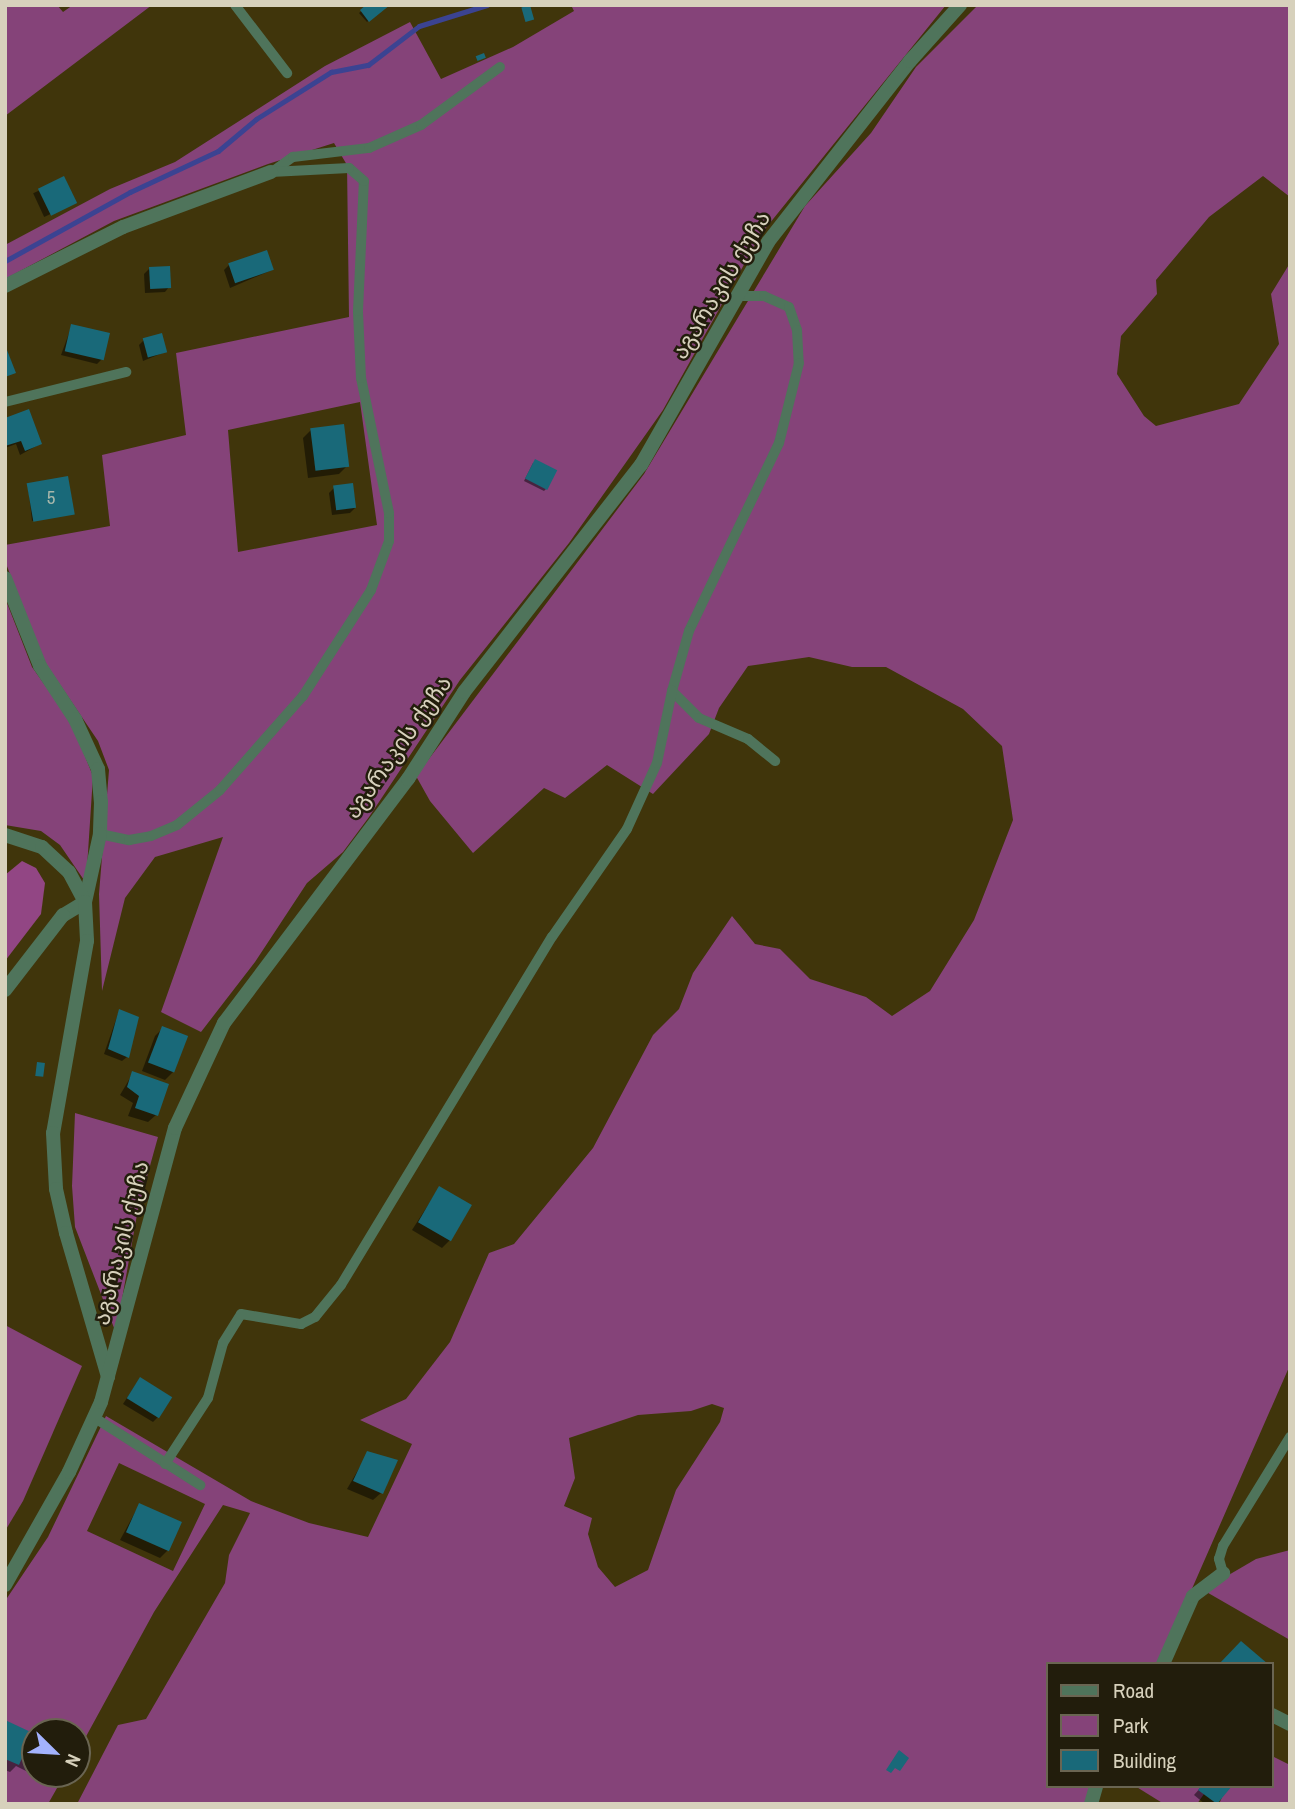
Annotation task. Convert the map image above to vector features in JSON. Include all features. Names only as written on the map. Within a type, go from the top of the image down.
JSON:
[{"type":"street","name":"აგარაკის ქუჩა","points":[[5,1585],[95,1418],[109,1382],[140,1247],[175,1128],[224,1023],[408,779],[464,692],[641,465],[768,242],[910,61],[960,5]]},
{"type":"street","points":[[5,286],[123,227],[271,172]]},
{"type":"street","points":[[5,578],[40,667],[75,719],[98,768],[100,834],[85,902],[87,941],[53,1133],[56,1189],[66,1233],[99,1335],[109,1382]]},
{"type":"street","points":[[5,835],[42,847],[69,872],[85,902]]},
{"type":"street","points":[[5,990],[63,915],[85,902]]},
{"type":"street","points":[[1164,1662],[1193,1596],[1223,1573]]},
{"type":"street","points":[[1274,1716],[1290,1724]]},
{"type":"lane","points":[[241,7],[287,74]]},
{"type":"lane","points":[[271,172],[293,158],[369,148],[421,125],[500,67]]},
{"type":"lane","points":[[100,834],[128,840],[151,836],[177,825],[220,790],[303,696],[371,590],[389,541],[389,513],[361,379],[358,311],[363,181],[349,167],[271,172]]},
{"type":"lane","points":[[165,1464],[208,1398],[223,1343],[241,1314],[301,1324],[315,1317],[341,1285],[552,937],[627,829],[657,763],[671,691],[689,631],[779,443],[799,363],[797,330],[789,307],[764,296],[737,296]]},
{"type":"lane","points":[[5,402],[126,372]]},
{"type":"lane","points":[[671,691],[699,718],[748,739],[775,761]]},
{"type":"lane","points":[[95,1418],[200,1485]]},
{"type":"lane","points":[[1223,1573],[1219,1559],[1223,1546],[1290,1437]]},
{"type":"green space","points":[[5,5],[57,5],[63,12],[73,5],[152,5],[5,116]]},
{"type":"green space","points":[[571,5],[946,5],[761,234],[663,410],[569,543],[460,680],[369,817],[343,852],[307,883],[255,962],[201,1032],[161,1012],[223,837],[155,857],[125,898],[102,991],[99,894],[109,770],[98,741],[42,658],[5,561],[5,545],[110,526],[102,455],[186,435],[176,353],[349,317],[347,165],[334,143],[268,164],[114,221],[5,279],[5,245],[110,189],[175,162],[325,66],[410,22],[441,79],[513,47],[574,11]],"holes":[[[360,402],[377,525],[238,552],[228,430]]]},
{"type":"green space","points":[[978,5],[1290,5],[1290,197],[1263,176],[1209,217],[1156,280],[1157,294],[1121,336],[1117,374],[1144,416],[1156,426],[1239,404],[1279,344],[1271,294],[1290,263],[1290,1365],[1160,1662],[1046,1662],[1046,1788],[1092,1788],[1088,1804],[77,1804],[85,1788],[91,1788],[91,1777],[118,1725],[146,1719],[225,1583],[229,1555],[250,1513],[223,1505],[154,1612],[91,1727],[91,1718],[21,1718],[21,1788],[57,1788],[48,1804],[5,1804],[5,1601],[48,1537],[106,1416],[251,1501],[309,1523],[368,1537],[412,1444],[360,1420],[406,1399],[450,1342],[489,1253],[514,1244],[593,1148],[653,1035],[679,1009],[693,973],[732,916],[755,944],[780,949],[810,979],[866,997],[892,1016],[930,991],[974,920],[1013,820],[1002,746],[963,709],[886,667],[852,667],[809,657],[748,666],[719,708],[709,734],[653,794],[607,765],[565,798],[544,788],[473,853],[430,801],[416,776],[644,474],[805,206],[871,133],[916,67]],"holes":[[[712,1404],[724,1408],[720,1422],[676,1490],[648,1570],[615,1587],[598,1567],[588,1534],[592,1518],[564,1506],[575,1478],[569,1438],[638,1415],[691,1411]],[[119,1463],[205,1504],[173,1571],[87,1531]]]},
{"type":"green space","points":[[5,598],[32,667],[71,722],[93,776],[86,883],[60,845],[41,831],[5,825]]},
{"type":"green space","points":[[75,1113],[158,1137],[138,1209],[116,1333],[75,1227],[72,1186]]},
{"type":"green space","points":[[5,1325],[82,1366],[23,1501],[5,1531]]},
{"type":"green space","points":[[1290,1550],[1290,1640],[1203,1590],[1256,1559]]},
{"type":"green space","points":[[1274,1757],[1290,1765],[1290,1804],[1219,1804],[1226,1788],[1274,1788]]},
{"type":"green space","points":[[1138,1788],[1201,1788],[1206,1791],[1197,1804],[1164,1804]]},
{"type":"shaded area","points":[[22,861],[36,868],[45,883],[41,914],[5,961],[5,875]]},
{"type":"building","points":[[366,5],[390,5],[369,22],[360,10]]},
{"type":"building","points":[[530,5],[534,19],[525,22],[521,7]]},
{"type":"building","points":[[484,53],[486,58],[478,61],[476,56]]},
{"type":"building","points":[[64,176],[77,203],[51,216],[38,189]]},
{"type":"building","points":[[267,250],[274,270],[235,283],[228,263]]},
{"type":"building","points":[[170,266],[171,288],[150,289],[149,267]]},
{"type":"building","points":[[71,324],[110,333],[104,360],[65,351]]},
{"type":"building","points":[[162,333],[167,352],[148,357],[143,338]]},
{"type":"building","points":[[5,345],[16,373],[5,377]]},
{"type":"building","points":[[29,409],[42,444],[25,451],[21,441],[5,446],[5,418]]},
{"type":"building","points":[[344,424],[349,467],[315,471],[310,428]]},
{"type":"building","points":[[535,459],[557,470],[547,490],[525,479]]},
{"type":"building","points":[[68,476],[75,514],[33,522],[27,483]]},
{"type":"building","points":[[353,483],[356,508],[336,510],[333,485]]},
{"type":"building","points":[[119,1009],[139,1017],[129,1058],[108,1049]]},
{"type":"building","points":[[162,1026],[188,1036],[174,1072],[148,1062]]},
{"type":"building","points":[[37,1062],[45,1063],[43,1077],[35,1076]]},
{"type":"building","points":[[132,1071],[169,1084],[158,1116],[135,1108],[139,1096],[127,1087]]},
{"type":"building","points":[[439,1186],[472,1205],[451,1241],[418,1222]]},
{"type":"building","points":[[140,1377],[172,1397],[159,1418],[127,1398]]},
{"type":"building","points":[[367,1451],[398,1460],[383,1494],[353,1481]]},
{"type":"building","points":[[139,1503],[182,1522],[169,1551],[126,1532]]},
{"type":"building","points":[[1241,1641],[1266,1662],[1221,1662]]},
{"type":"building","points":[[5,1720],[21,1727],[21,1760],[19,1765],[5,1759]]},
{"type":"building","points":[[899,1750],[909,1758],[900,1771],[895,1768],[891,1773],[886,1770]]},
{"type":"building","points":[[1200,1788],[1230,1788],[1217,1804],[1198,1790]]},
{"type":"waterway","points":[[5,261],[130,192],[218,151],[256,119],[331,72],[368,65],[419,26],[487,5]]}]
